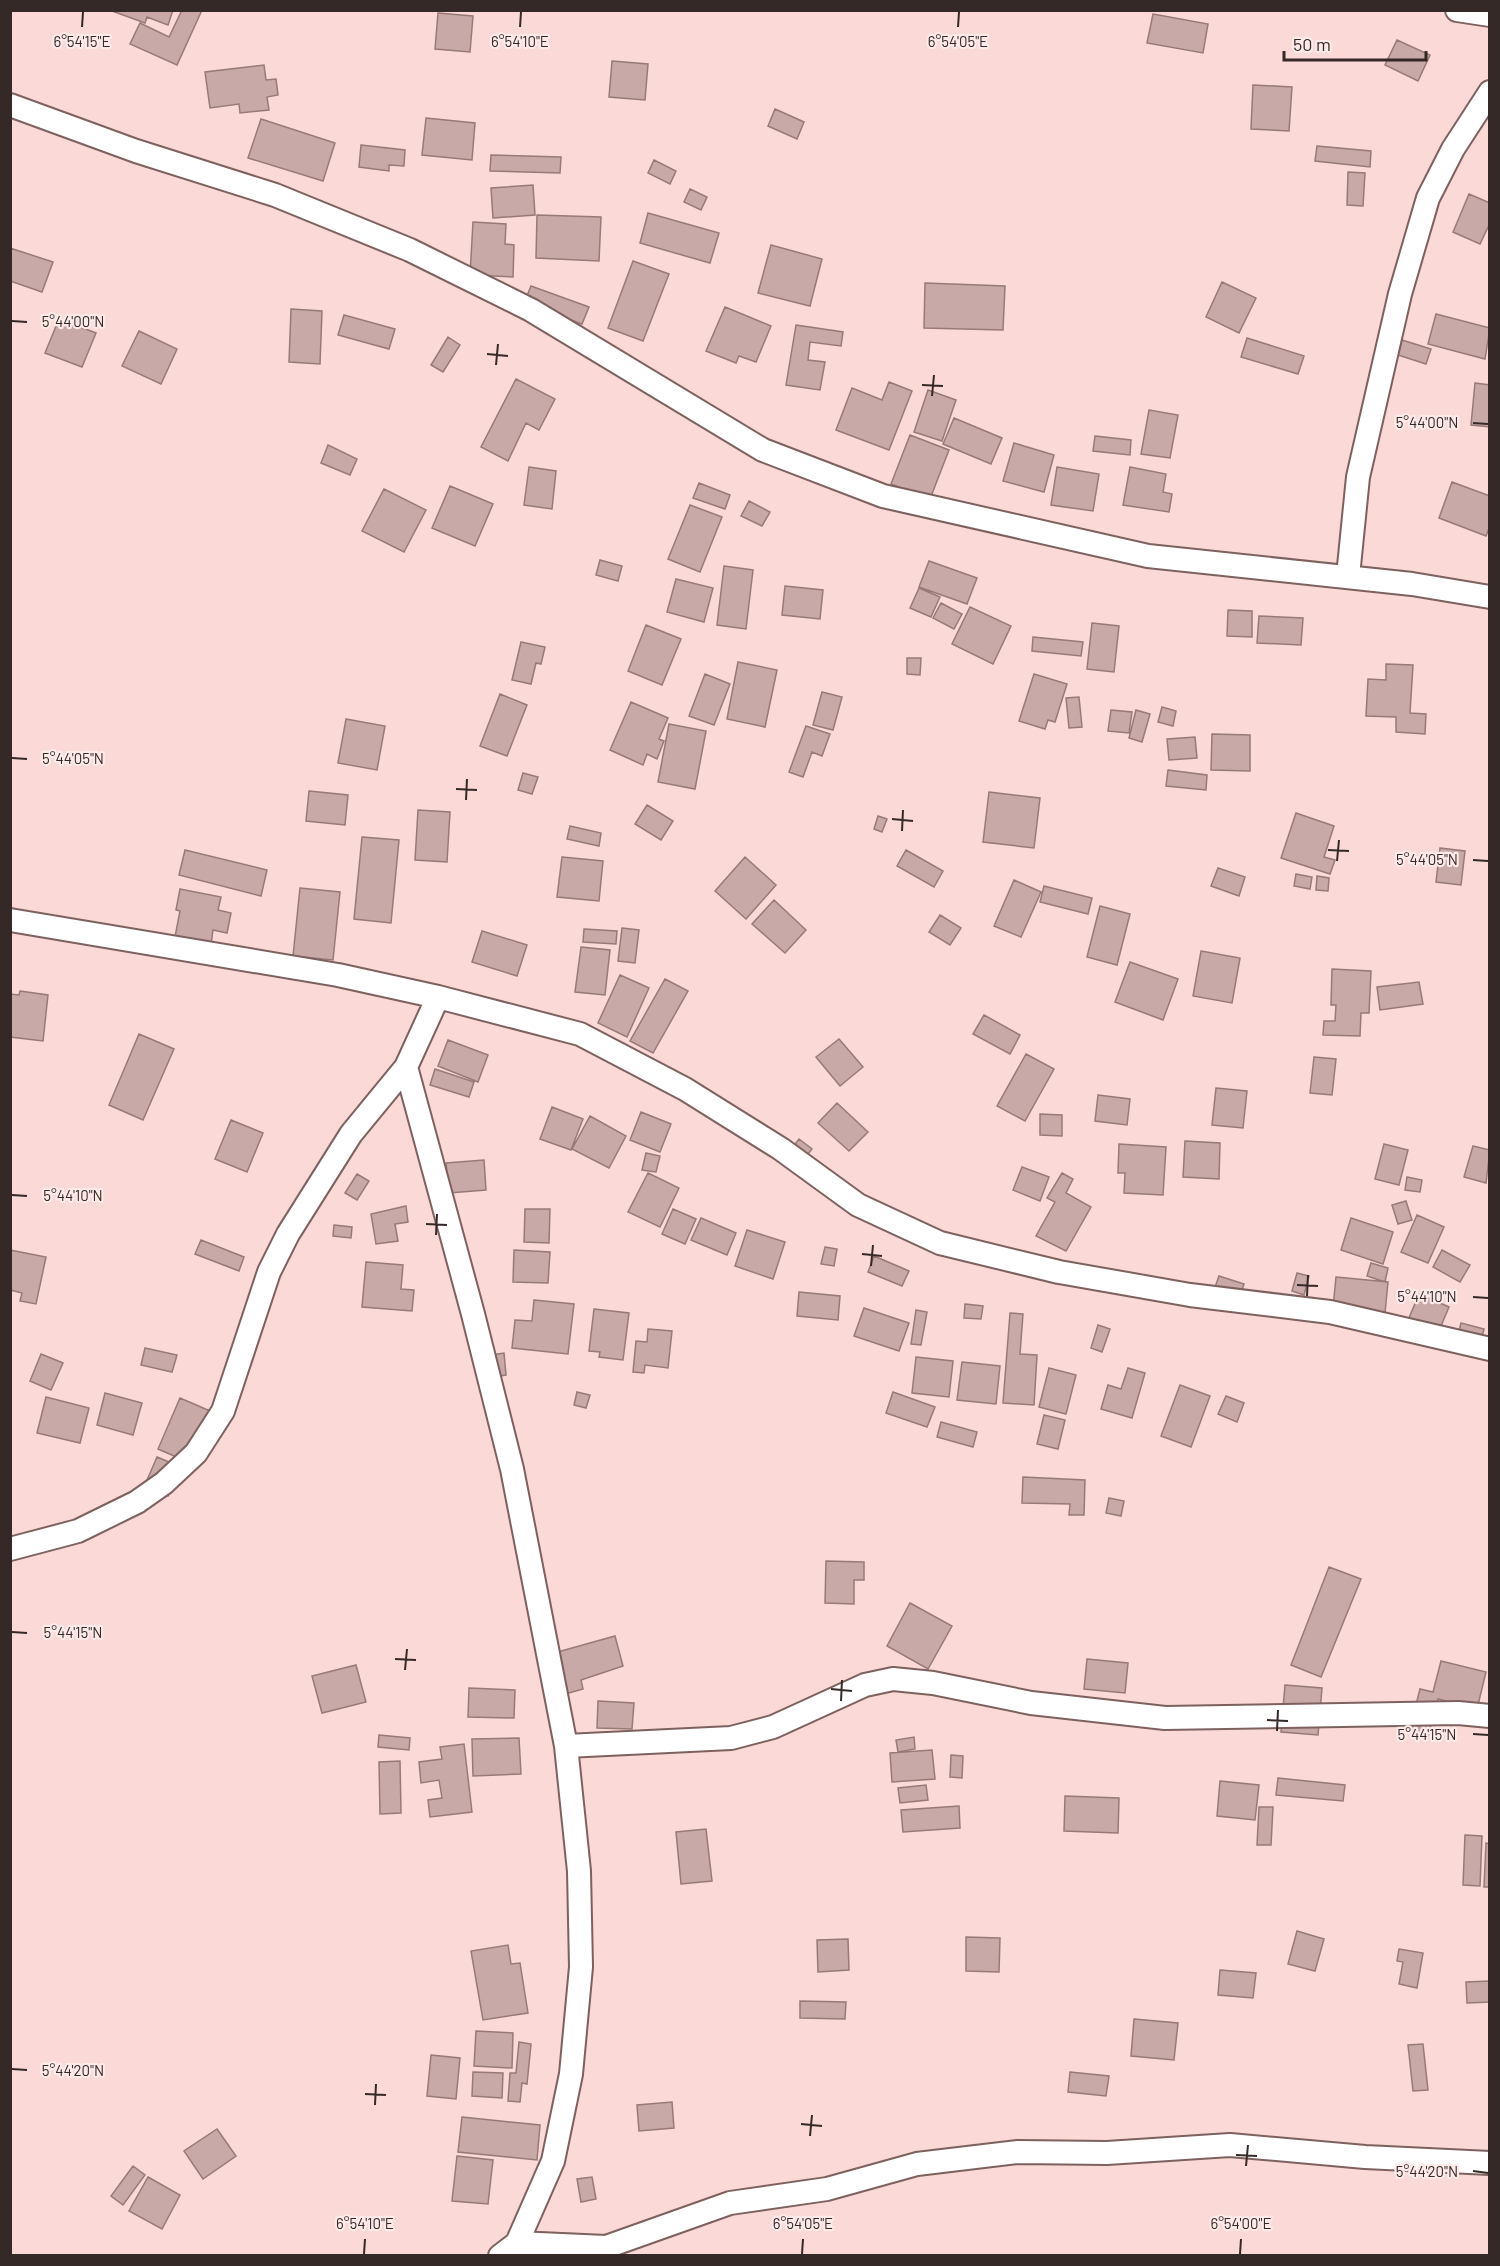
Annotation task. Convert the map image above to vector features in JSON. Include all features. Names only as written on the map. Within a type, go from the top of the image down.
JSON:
[{"type":"street","points":[[1457,10],[1490,15]]},
{"type":"street","points":[[1348,576],[1358,477],[1400,294],[1428,198],[1453,149],[1490,92]]},
{"type":"street","points":[[10,105],[136,151],[275,195],[410,250],[531,310],[763,450],[883,496],[1148,556],[1348,576],[1490,597]]},
{"type":"street","points":[[10,920],[338,975],[438,997],[580,1034],[685,1089],[781,1149],[858,1205],[940,1243],[1059,1272],[1190,1295],[1330,1312],[1490,1349]]},
{"type":"street","points":[[10,1549],[78,1531],[137,1502],[164,1483],[196,1453],[223,1411],[269,1272],[288,1234],[351,1134],[406,1067],[438,997]]},
{"type":"street","points":[[406,1067],[473,1314],[512,1469],[566,1746],[579,1871],[580,1946],[571,2074],[553,2161],[512,2251],[606,2247],[730,2203],[826,2189],[917,2164],[1018,2152],[1107,2153],[1230,2145],[1365,2157],[1490,2163]]},
{"type":"street","points":[[566,1746],[731,1738],[773,1727],[865,1684],[893,1679],[933,1683],[1031,1702],[1165,1718],[1458,1713],[1490,1716]]},
{"type":"building","points":[[173,10],[168,25],[147,17],[145,23],[112,11]]},
{"type":"building","points":[[182,10],[202,10],[177,65],[130,44],[140,23],[169,37]]},
{"type":"building","points":[[438,13],[473,16],[470,52],[435,49]]},
{"type":"building","points":[[1153,14],[1208,24],[1203,53],[1147,43]]},
{"type":"building","points":[[1397,40],[1430,55],[1418,81],[1385,65]]},
{"type":"building","points":[[612,61],[648,64],[645,100],[609,97]]},
{"type":"building","points":[[264,65],[266,80],[276,79],[278,95],[267,97],[269,110],[240,113],[239,104],[210,108],[205,72]]},
{"type":"building","points":[[1253,85],[1292,87],[1289,131],[1251,129]]},
{"type":"building","points":[[775,109],[804,122],[797,139],[768,126]]},
{"type":"building","points":[[426,118],[475,123],[472,160],[422,155]]},
{"type":"building","points":[[261,119],[335,143],[323,181],[248,158]]},
{"type":"building","points":[[361,145],[405,150],[404,166],[389,165],[389,171],[359,167]]},
{"type":"building","points":[[1317,146],[1371,151],[1370,167],[1315,161]]},
{"type":"building","points":[[491,155],[561,157],[560,173],[490,171]]},
{"type":"building","points":[[654,160],[676,171],[670,184],[648,173]]},
{"type":"building","points":[[1348,172],[1365,173],[1363,206],[1347,205]]},
{"type":"building","points":[[533,185],[535,215],[493,218],[491,188]]},
{"type":"building","points":[[690,189],[707,197],[701,210],[684,202]]},
{"type":"building","points":[[1469,194],[1490,203],[1490,223],[1480,244],[1453,232]]},
{"type":"building","points":[[648,213],[719,233],[710,263],[640,243]]},
{"type":"building","points":[[537,215],[601,217],[599,261],[536,258]]},
{"type":"building","points":[[473,222],[506,224],[505,244],[514,245],[513,277],[470,275]]},
{"type":"building","points":[[771,245],[822,259],[810,306],[758,293]]},
{"type":"building","points":[[10,248],[53,262],[42,292],[10,281]]},
{"type":"building","points":[[633,261],[669,274],[643,341],[608,328]]},
{"type":"building","points":[[1222,282],[1256,298],[1239,333],[1206,317]]},
{"type":"building","points":[[925,283],[1005,286],[1003,330],[924,328]]},
{"type":"building","points":[[531,286],[589,307],[582,324],[524,303]]},
{"type":"building","points":[[725,307],[771,326],[756,362],[739,356],[736,363],[706,351]]},
{"type":"building","points":[[291,309],[322,311],[320,364],[289,362]]},
{"type":"building","points":[[1436,314],[1490,328],[1485,359],[1428,344]]},
{"type":"building","points":[[344,315],[395,329],[389,349],[338,335]]},
{"type":"building","points":[[59,319],[96,333],[82,367],[45,353]]},
{"type":"building","points":[[796,325],[843,332],[841,346],[810,342],[808,360],[825,362],[820,390],[786,385]]},
{"type":"building","points":[[139,331],[177,349],[161,384],[122,366]]},
{"type":"building","points":[[448,337],[460,345],[443,372],[431,365]]},
{"type":"building","points":[[1247,338],[1304,356],[1298,374],[1241,357]]},
{"type":"building","points":[[1402,340],[1431,349],[1426,364],[1398,355]]},
{"type":"building","points":[[516,379],[555,399],[539,430],[526,423],[508,461],[481,447]]},
{"type":"building","points":[[889,382],[912,391],[889,450],[836,430],[852,388],[882,400]]},
{"type":"building","points":[[1475,383],[1490,385],[1490,427],[1471,425]]},
{"type":"building","points":[[928,390],[956,400],[942,441],[914,432]]},
{"type":"building","points":[[1149,410],[1178,415],[1170,458],[1141,454]]},
{"type":"building","points":[[954,418],[1002,438],[991,464],[943,444]]},
{"type":"building","points":[[910,435],[949,450],[930,499],[891,484]]},
{"type":"building","points":[[1095,436],[1131,440],[1130,455],[1093,451]]},
{"type":"building","points":[[1014,443],[1054,455],[1044,492],[1003,481]]},
{"type":"building","points":[[328,445],[357,459],[350,475],[321,463]]},
{"type":"building","points":[[529,467],[556,471],[552,509],[524,505]]},
{"type":"building","points":[[1057,467],[1099,474],[1093,511],[1051,505]]},
{"type":"building","points":[[1130,467],[1166,474],[1163,492],[1172,494],[1169,512],[1123,505]]},
{"type":"building","points":[[1452,482],[1490,496],[1490,526],[1486,536],[1439,518]]},
{"type":"building","points":[[699,483],[730,495],[725,509],[693,498]]},
{"type":"building","points":[[450,486],[493,504],[475,546],[432,528]]},
{"type":"building","points":[[384,489],[426,510],[404,552],[362,531]]},
{"type":"building","points":[[749,501],[770,512],[762,526],[741,516]]},
{"type":"building","points":[[690,505],[722,517],[700,572],[668,559]]},
{"type":"building","points":[[600,560],[622,566],[618,581],[596,575]]},
{"type":"building","points":[[929,561],[977,578],[967,604],[919,587]]},
{"type":"building","points":[[724,566],[753,570],[746,629],[717,625]]},
{"type":"building","points":[[676,579],[713,588],[704,622],[667,612]]},
{"type":"building","points":[[785,586],[823,590],[820,619],[782,615]]},
{"type":"building","points":[[919,588],[940,597],[931,617],[910,608]]},
{"type":"building","points":[[941,603],[962,614],[954,629],[933,618]]},
{"type":"building","points":[[970,607],[1011,626],[993,664],[952,644]]},
{"type":"building","points":[[1228,610],[1252,611],[1252,637],[1227,636]]},
{"type":"building","points":[[1259,616],[1303,618],[1301,645],[1257,643]]},
{"type":"building","points":[[1092,623],[1119,626],[1114,672],[1087,669]]},
{"type":"building","points":[[646,625],[681,639],[662,685],[628,671]]},
{"type":"building","points":[[1033,637],[1083,642],[1081,656],[1032,651]]},
{"type":"building","points":[[521,642],[545,647],[541,664],[536,663],[531,684],[512,680]]},
{"type":"building","points":[[907,658],[921,658],[920,675],[907,674]]},
{"type":"building","points":[[738,662],[777,670],[765,727],[727,719]]},
{"type":"building","points":[[1386,664],[1413,665],[1410,713],[1426,714],[1425,734],[1396,732],[1396,717],[1366,716],[1368,679],[1386,680]]},
{"type":"building","points":[[705,674],[730,684],[714,725],[689,716]]},
{"type":"building","points":[[1034,674],[1067,684],[1055,722],[1048,720],[1045,729],[1019,721]]},
{"type":"building","points":[[822,692],[842,697],[833,730],[813,725]]},
{"type":"building","points":[[500,694],[527,705],[507,756],[480,746]]},
{"type":"building","points":[[1079,697],[1082,727],[1069,728],[1066,698]]},
{"type":"building","points":[[631,702],[668,718],[659,739],[664,741],[657,759],[647,754],[643,765],[610,750]]},
{"type":"building","points":[[1162,707],[1176,711],[1173,726],[1158,722]]},
{"type":"building","points":[[1111,710],[1132,712],[1129,733],[1108,731]]},
{"type":"building","points":[[1136,710],[1150,714],[1142,742],[1129,738]]},
{"type":"building","points":[[346,719],[385,726],[377,770],[338,763]]},
{"type":"building","points":[[669,724],[706,731],[695,789],[658,782]]},
{"type":"building","points":[[806,726],[830,734],[822,756],[812,752],[803,777],[789,772]]},
{"type":"building","points":[[1212,734],[1250,735],[1250,771],[1211,770]]},
{"type":"building","points":[[1195,737],[1197,758],[1169,760],[1167,739]]},
{"type":"building","points":[[1168,770],[1207,775],[1206,790],[1166,786]]},
{"type":"building","points":[[523,773],[538,777],[532,794],[518,790]]},
{"type":"building","points":[[309,791],[348,795],[345,825],[306,821]]},
{"type":"building","points":[[989,792],[1040,798],[1034,848],[983,842]]},
{"type":"building","points":[[647,805],[673,821],[661,840],[635,824]]},
{"type":"building","points":[[418,810],[450,812],[447,862],[415,860]]},
{"type":"building","points":[[1296,813],[1334,826],[1324,857],[1335,860],[1330,874],[1281,858]]},
{"type":"building","points":[[878,816],[887,819],[882,832],[874,829]]},
{"type":"building","points":[[570,826],[601,833],[599,846],[567,839]]},
{"type":"building","points":[[362,837],[399,840],[391,923],[354,919]]},
{"type":"building","points":[[1440,848],[1465,851],[1461,885],[1436,882]]},
{"type":"building","points":[[185,850],[267,870],[261,896],[179,875]]},
{"type":"building","points":[[906,850],[943,871],[934,887],[897,866]]},
{"type":"building","points":[[562,857],[603,861],[599,901],[557,897]]},
{"type":"building","points":[[745,857],[776,885],[746,919],[715,891]]},
{"type":"building","points":[[1218,868],[1245,877],[1239,896],[1211,886]]},
{"type":"building","points":[[1296,874],[1312,877],[1310,889],[1294,886]]},
{"type":"building","points":[[1317,876],[1329,878],[1328,891],[1316,890]]},
{"type":"building","points":[[1014,880],[1041,892],[1021,937],[994,926]]},
{"type":"building","points":[[1044,886],[1092,898],[1088,914],[1040,902]]},
{"type":"building","points":[[300,888],[340,892],[333,960],[293,956]]},
{"type":"building","points":[[180,889],[221,897],[218,910],[231,913],[227,933],[213,930],[211,945],[175,937],[180,911],[176,910]]},
{"type":"building","points":[[774,900],[806,930],[785,953],[752,924]]},
{"type":"building","points":[[1100,906],[1130,914],[1117,965],[1087,957]]},
{"type":"building","points":[[940,915],[961,928],[950,945],[929,932]]},
{"type":"building","points":[[622,928],[639,930],[635,963],[618,961]]},
{"type":"building","points":[[584,929],[617,931],[616,944],[583,942]]},
{"type":"building","points":[[482,931],[527,945],[517,976],[472,962]]},
{"type":"building","points":[[581,947],[610,950],[605,995],[575,992]]},
{"type":"building","points":[[1201,951],[1240,958],[1232,1003],[1193,996]]},
{"type":"building","points":[[1130,962],[1178,979],[1163,1020],[1115,1002]]},
{"type":"building","points":[[1332,969],[1371,971],[1369,1013],[1361,1013],[1360,1036],[1323,1035],[1324,1021],[1335,1021],[1336,1005],[1331,1005]]},
{"type":"building","points":[[620,975],[649,988],[627,1037],[598,1023]]},
{"type":"building","points":[[665,979],[688,991],[653,1053],[630,1041]]},
{"type":"building","points":[[1419,982],[1423,1004],[1380,1010],[1377,987]]},
{"type":"building","points":[[20,991],[48,995],[43,1041],[10,1037],[10,994],[19,995]]},
{"type":"building","points":[[984,1015],[1020,1035],[1010,1054],[973,1034]]},
{"type":"building","points":[[139,1034],[174,1049],[143,1120],[109,1105]]},
{"type":"building","points":[[839,1039],[863,1067],[840,1086],[816,1057]]},
{"type":"building","points":[[448,1040],[488,1055],[478,1082],[438,1066]]},
{"type":"building","points":[[1026,1054],[1054,1069],[1025,1121],[997,1106]]},
{"type":"building","points":[[1314,1057],[1336,1059],[1332,1095],[1310,1093]]},
{"type":"building","points":[[435,1069],[474,1082],[469,1097],[430,1085]]},
{"type":"building","points":[[1216,1088],[1247,1091],[1243,1128],[1212,1125]]},
{"type":"building","points":[[1098,1095],[1130,1099],[1127,1125],[1095,1121]]},
{"type":"building","points":[[837,1103],[868,1132],[849,1151],[818,1123]]},
{"type":"building","points":[[552,1107],[583,1119],[571,1150],[540,1139]]},
{"type":"building","points":[[641,1112],[671,1124],[660,1152],[630,1140]]},
{"type":"building","points":[[1040,1114],[1062,1115],[1062,1136],[1040,1135]]},
{"type":"building","points":[[590,1116],[626,1136],[609,1168],[572,1149]]},
{"type":"building","points":[[231,1120],[263,1133],[247,1172],[215,1159]]},
{"type":"building","points":[[799,1139],[812,1149],[796,1170],[783,1160]]},
{"type":"building","points":[[1185,1141],[1220,1143],[1219,1179],[1183,1177]]},
{"type":"building","points":[[1119,1144],[1166,1147],[1163,1195],[1124,1193],[1125,1173],[1118,1173]]},
{"type":"building","points":[[1384,1144],[1408,1150],[1399,1185],[1375,1179]]},
{"type":"building","points":[[1473,1146],[1490,1150],[1486,1183],[1464,1177]]},
{"type":"building","points":[[646,1153],[660,1156],[656,1172],[642,1170]]},
{"type":"building","points":[[484,1160],[486,1190],[449,1193],[446,1163]]},
{"type":"building","points":[[1022,1167],[1049,1177],[1040,1201],[1013,1190]]},
{"type":"building","points":[[648,1173],[679,1188],[660,1227],[628,1212]]},
{"type":"building","points":[[1062,1173],[1073,1179],[1066,1193],[1091,1207],[1066,1251],[1036,1236],[1055,1202],[1047,1198]]},
{"type":"building","points":[[357,1174],[369,1181],[357,1200],[345,1193]]},
{"type":"building","points":[[1407,1177],[1422,1180],[1420,1192],[1405,1190]]},
{"type":"building","points":[[1406,1201],[1412,1220],[1398,1224],[1392,1205]]},
{"type":"building","points":[[406,1206],[408,1222],[395,1224],[398,1241],[376,1244],[371,1214]]},
{"type":"building","points":[[525,1209],[550,1209],[549,1243],[524,1242]]},
{"type":"building","points":[[673,1209],[696,1219],[685,1244],[662,1234]]},
{"type":"building","points":[[1417,1215],[1444,1227],[1428,1263],[1401,1252]]},
{"type":"building","points":[[701,1218],[736,1233],[727,1255],[691,1240]]},
{"type":"building","points":[[1351,1218],[1393,1232],[1383,1264],[1341,1250]]},
{"type":"building","points":[[334,1225],[352,1227],[351,1238],[333,1236]]},
{"type":"building","points":[[747,1230],[785,1242],[773,1279],[735,1266]]},
{"type":"building","points":[[201,1240],[244,1257],[239,1271],[195,1254]]},
{"type":"building","points":[[825,1247],[837,1249],[834,1266],[821,1264]]},
{"type":"building","points":[[10,1250],[46,1257],[36,1304],[20,1301],[22,1293],[10,1290]]},
{"type":"building","points":[[514,1250],[550,1252],[548,1283],[513,1282]]},
{"type":"building","points":[[1442,1250],[1470,1265],[1460,1282],[1433,1267]]},
{"type":"building","points":[[874,1256],[909,1271],[902,1286],[868,1272]]},
{"type":"building","points":[[366,1262],[403,1265],[401,1289],[414,1290],[412,1311],[362,1307]]},
{"type":"building","points":[[1371,1263],[1388,1268],[1385,1282],[1367,1276]]},
{"type":"building","points":[[1297,1273],[1309,1276],[1304,1295],[1292,1291]]},
{"type":"building","points":[[1219,1276],[1244,1284],[1239,1299],[1214,1290]]},
{"type":"building","points":[[1336,1277],[1388,1282],[1385,1313],[1333,1308]]},
{"type":"building","points":[[799,1292],[840,1296],[838,1320],[797,1316]]},
{"type":"building","points":[[1419,1294],[1449,1307],[1436,1338],[1406,1325]]},
{"type":"building","points":[[534,1300],[574,1304],[568,1354],[512,1348],[515,1320],[532,1321]]},
{"type":"building","points":[[965,1304],[983,1306],[981,1319],[964,1318]]},
{"type":"building","points":[[864,1308],[909,1323],[899,1351],[854,1336]]},
{"type":"building","points":[[594,1309],[629,1313],[623,1360],[599,1357],[600,1352],[589,1351]]},
{"type":"building","points":[[916,1310],[927,1312],[921,1345],[911,1344]]},
{"type":"building","points":[[1010,1313],[1023,1314],[1020,1354],[1037,1355],[1034,1405],[1003,1403]]},
{"type":"building","points":[[1461,1323],[1484,1329],[1481,1341],[1458,1335]]},
{"type":"building","points":[[1098,1325],[1110,1329],[1102,1352],[1091,1348]]},
{"type":"building","points":[[648,1329],[672,1331],[668,1368],[645,1365],[644,1373],[633,1372],[636,1341],[647,1342]]},
{"type":"building","points":[[145,1348],[177,1355],[172,1372],[141,1365]]},
{"type":"building","points":[[504,1353],[506,1375],[493,1377],[491,1355]]},
{"type":"building","points":[[41,1354],[63,1363],[51,1390],[30,1381]]},
{"type":"building","points":[[916,1357],[953,1361],[949,1397],[912,1393]]},
{"type":"building","points":[[962,1362],[1000,1366],[996,1404],[957,1400]]},
{"type":"building","points":[[1049,1368],[1076,1375],[1066,1414],[1039,1407]]},
{"type":"building","points":[[1128,1368],[1145,1373],[1132,1418],[1101,1409],[1108,1385],[1121,1389]]},
{"type":"building","points":[[1180,1385],[1210,1396],[1191,1447],[1161,1436]]},
{"type":"building","points":[[577,1392],[590,1395],[586,1408],[574,1405]]},
{"type":"building","points":[[893,1392],[935,1407],[927,1427],[886,1413]]},
{"type":"building","points":[[105,1393],[142,1403],[133,1435],[97,1425]]},
{"type":"building","points":[[1226,1396],[1244,1403],[1237,1422],[1218,1414]]},
{"type":"building","points":[[46,1397],[89,1408],[80,1443],[37,1433]]},
{"type":"building","points":[[180,1398],[210,1411],[188,1462],[158,1449]]},
{"type":"building","points":[[1044,1415],[1065,1420],[1058,1449],[1037,1444]]},
{"type":"building","points":[[941,1422],[977,1432],[973,1447],[937,1437]]},
{"type":"building","points":[[157,1457],[181,1467],[168,1496],[144,1487]]},
{"type":"building","points":[[1023,1477],[1085,1480],[1084,1515],[1069,1515],[1070,1504],[1022,1503]]},
{"type":"building","points":[[1109,1498],[1124,1501],[1121,1516],[1106,1513]]},
{"type":"building","points":[[826,1561],[864,1562],[864,1580],[854,1580],[854,1604],[825,1603]]},
{"type":"building","points":[[1329,1567],[1361,1579],[1321,1677],[1291,1665]]},
{"type":"building","points":[[910,1603],[952,1626],[928,1669],[887,1646]]},
{"type":"building","points":[[615,1636],[623,1666],[581,1680],[583,1689],[565,1694],[554,1653]]},
{"type":"building","points":[[1087,1659],[1128,1663],[1125,1693],[1084,1689]]},
{"type":"building","points":[[1441,1661],[1486,1672],[1477,1709],[1438,1699],[1428,1737],[1409,1732],[1420,1689],[1433,1692]]},
{"type":"building","points":[[356,1665],[366,1702],[322,1713],[312,1676]]},
{"type":"building","points":[[1285,1685],[1322,1688],[1318,1735],[1281,1732]]},
{"type":"building","points":[[469,1688],[515,1690],[514,1718],[468,1717]]},
{"type":"building","points":[[598,1701],[634,1703],[632,1729],[597,1728]]},
{"type":"building","points":[[379,1735],[410,1738],[409,1750],[378,1747]]},
{"type":"building","points":[[914,1737],[915,1749],[898,1752],[896,1740]]},
{"type":"building","points":[[519,1738],[521,1774],[473,1776],[472,1739]]},
{"type":"building","points":[[464,1744],[472,1812],[430,1817],[428,1800],[442,1798],[439,1780],[421,1783],[419,1762],[442,1759],[440,1747]]},
{"type":"building","points":[[932,1750],[935,1779],[892,1782],[890,1753]]},
{"type":"building","points":[[951,1755],[963,1756],[962,1778],[950,1777]]},
{"type":"building","points":[[400,1761],[401,1813],[380,1814],[379,1762]]},
{"type":"building","points":[[1278,1778],[1345,1785],[1343,1801],[1276,1795]]},
{"type":"building","points":[[1220,1781],[1259,1785],[1255,1820],[1217,1816]]},
{"type":"building","points":[[926,1785],[928,1800],[900,1803],[898,1788]]},
{"type":"building","points":[[1065,1796],[1119,1798],[1118,1833],[1064,1831]]},
{"type":"building","points":[[959,1806],[960,1828],[903,1832],[901,1810]]},
{"type":"building","points":[[1259,1807],[1273,1807],[1271,1845],[1257,1845]]},
{"type":"building","points":[[706,1829],[712,1881],[681,1884],[676,1832]]},
{"type":"building","points":[[1465,1835],[1482,1836],[1480,1886],[1463,1885]]},
{"type":"building","points":[[1486,1843],[1490,1844],[1490,1887],[1484,1887]]},
{"type":"building","points":[[1297,1931],[1324,1939],[1315,1971],[1288,1964]]},
{"type":"building","points":[[966,1937],[1000,1938],[999,1972],[966,1971]]},
{"type":"building","points":[[848,1939],[849,1970],[818,1972],[817,1940]]},
{"type":"building","points":[[508,1945],[511,1964],[520,1963],[528,2013],[483,2020],[471,1951]]},
{"type":"building","points":[[1399,1949],[1423,1953],[1417,1988],[1399,1984],[1403,1962],[1397,1961]]},
{"type":"building","points":[[1220,1970],[1256,1973],[1253,1998],[1218,1995]]},
{"type":"building","points":[[1490,1981],[1490,2002],[1467,2003],[1466,1982]]},
{"type":"building","points":[[800,2001],[846,2002],[845,2019],[800,2018]]},
{"type":"building","points":[[1134,2019],[1178,2023],[1174,2060],[1131,2056]]},
{"type":"building","points":[[476,2031],[513,2033],[512,2068],[474,2066]]},
{"type":"building","points":[[519,2042],[531,2044],[527,2084],[522,2083],[520,2102],[508,2101],[510,2073],[516,2073]]},
{"type":"building","points":[[1423,2044],[1428,2090],[1413,2091],[1408,2045]]},
{"type":"building","points":[[431,2055],[460,2058],[456,2099],[427,2096]]},
{"type":"building","points":[[473,2072],[503,2073],[502,2098],[472,2096]]},
{"type":"building","points":[[1070,2072],[1109,2076],[1106,2096],[1068,2092]]},
{"type":"building","points":[[672,2102],[674,2128],[639,2131],[637,2105]]},
{"type":"building","points":[[462,2117],[540,2125],[537,2160],[458,2152]]},
{"type":"building","points":[[217,2129],[236,2156],[203,2179],[184,2151]]},
{"type":"building","points":[[457,2156],[493,2160],[488,2204],[452,2201]]},
{"type":"building","points":[[133,2166],[145,2175],[123,2205],[111,2196]]},
{"type":"building","points":[[148,2177],[180,2195],[162,2229],[129,2211]]},
{"type":"building","points":[[592,2177],[596,2199],[581,2202],[577,2179]]}]
